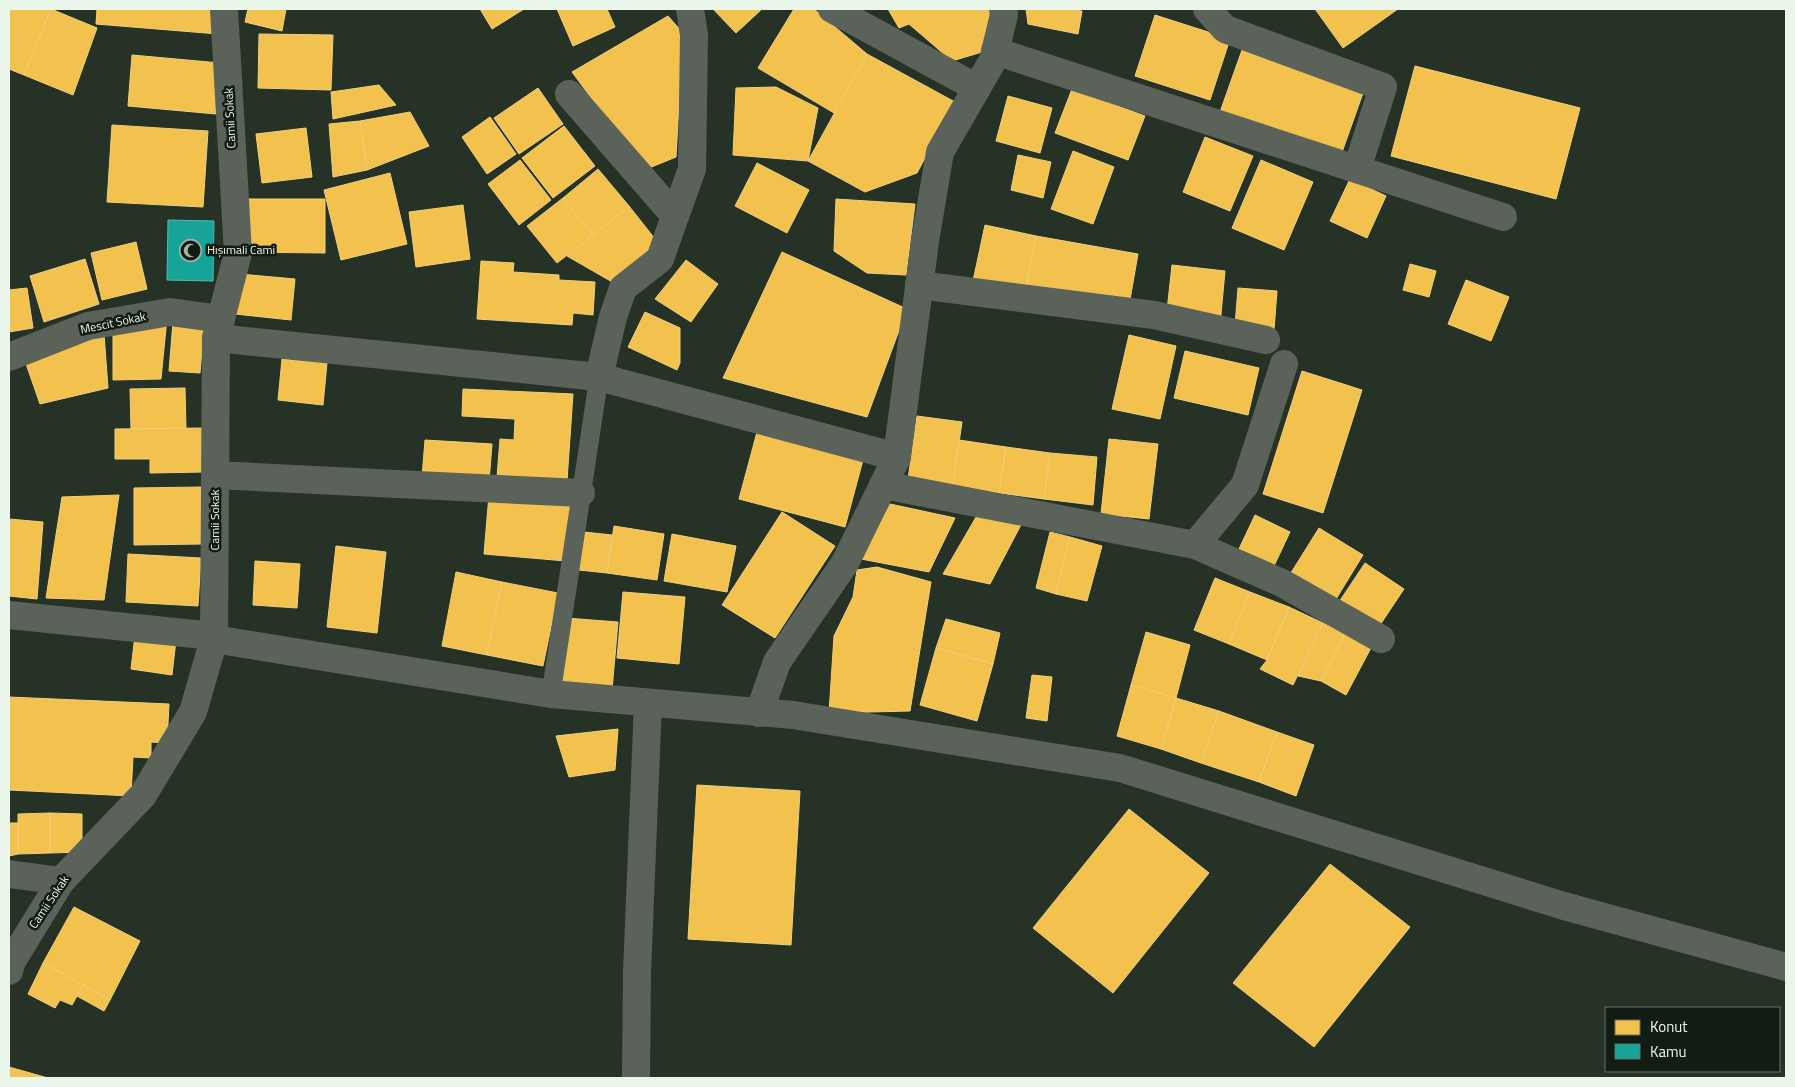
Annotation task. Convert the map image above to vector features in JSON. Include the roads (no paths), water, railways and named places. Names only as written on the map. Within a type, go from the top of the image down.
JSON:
[{"type":"street","name":"Camii Sokak","points":[[9,971],[12,961],[61,881],[143,795],[193,712],[214,637],[218,329],[238,253],[224,9]]},
{"type":"street","points":[[599,376],[613,317],[623,288],[660,258],[692,169],[694,35],[690,9]]},
{"type":"street","points":[[832,9],[977,88]]},
{"type":"street","points":[[759,713],[777,662],[845,563],[897,457],[919,285],[940,152],[993,60],[1004,15],[1003,9]]},
{"type":"street","points":[[1207,9],[1225,29],[1383,87],[1357,169]]},
{"type":"street","points":[[995,52],[1503,217]]},
{"type":"street","points":[[569,94],[675,216]]},
{"type":"street","points":[[919,285],[1154,316],[1266,340]]},
{"type":"street","name":"Mescit Sokak","points":[[9,357],[88,326],[170,312],[218,329],[599,376],[897,457]]},
{"type":"street","points":[[1195,546],[1245,485],[1284,364]]},
{"type":"street","points":[[215,476],[581,493]]},
{"type":"street","points":[[883,485],[1195,546],[1282,583],[1381,639]]},
{"type":"street","points":[[9,616],[214,637],[551,694],[793,715],[1120,768],[1564,906],[1786,967]]},
{"type":"street","points":[[636,1078],[637,972],[648,703]]},
{"type":"street","points":[[9,874],[61,881]]},
{"type":"lane","points":[[551,694],[599,376]]},
{"type":"place","name":"Hışımali Cami","points":[[191,250]]}]
